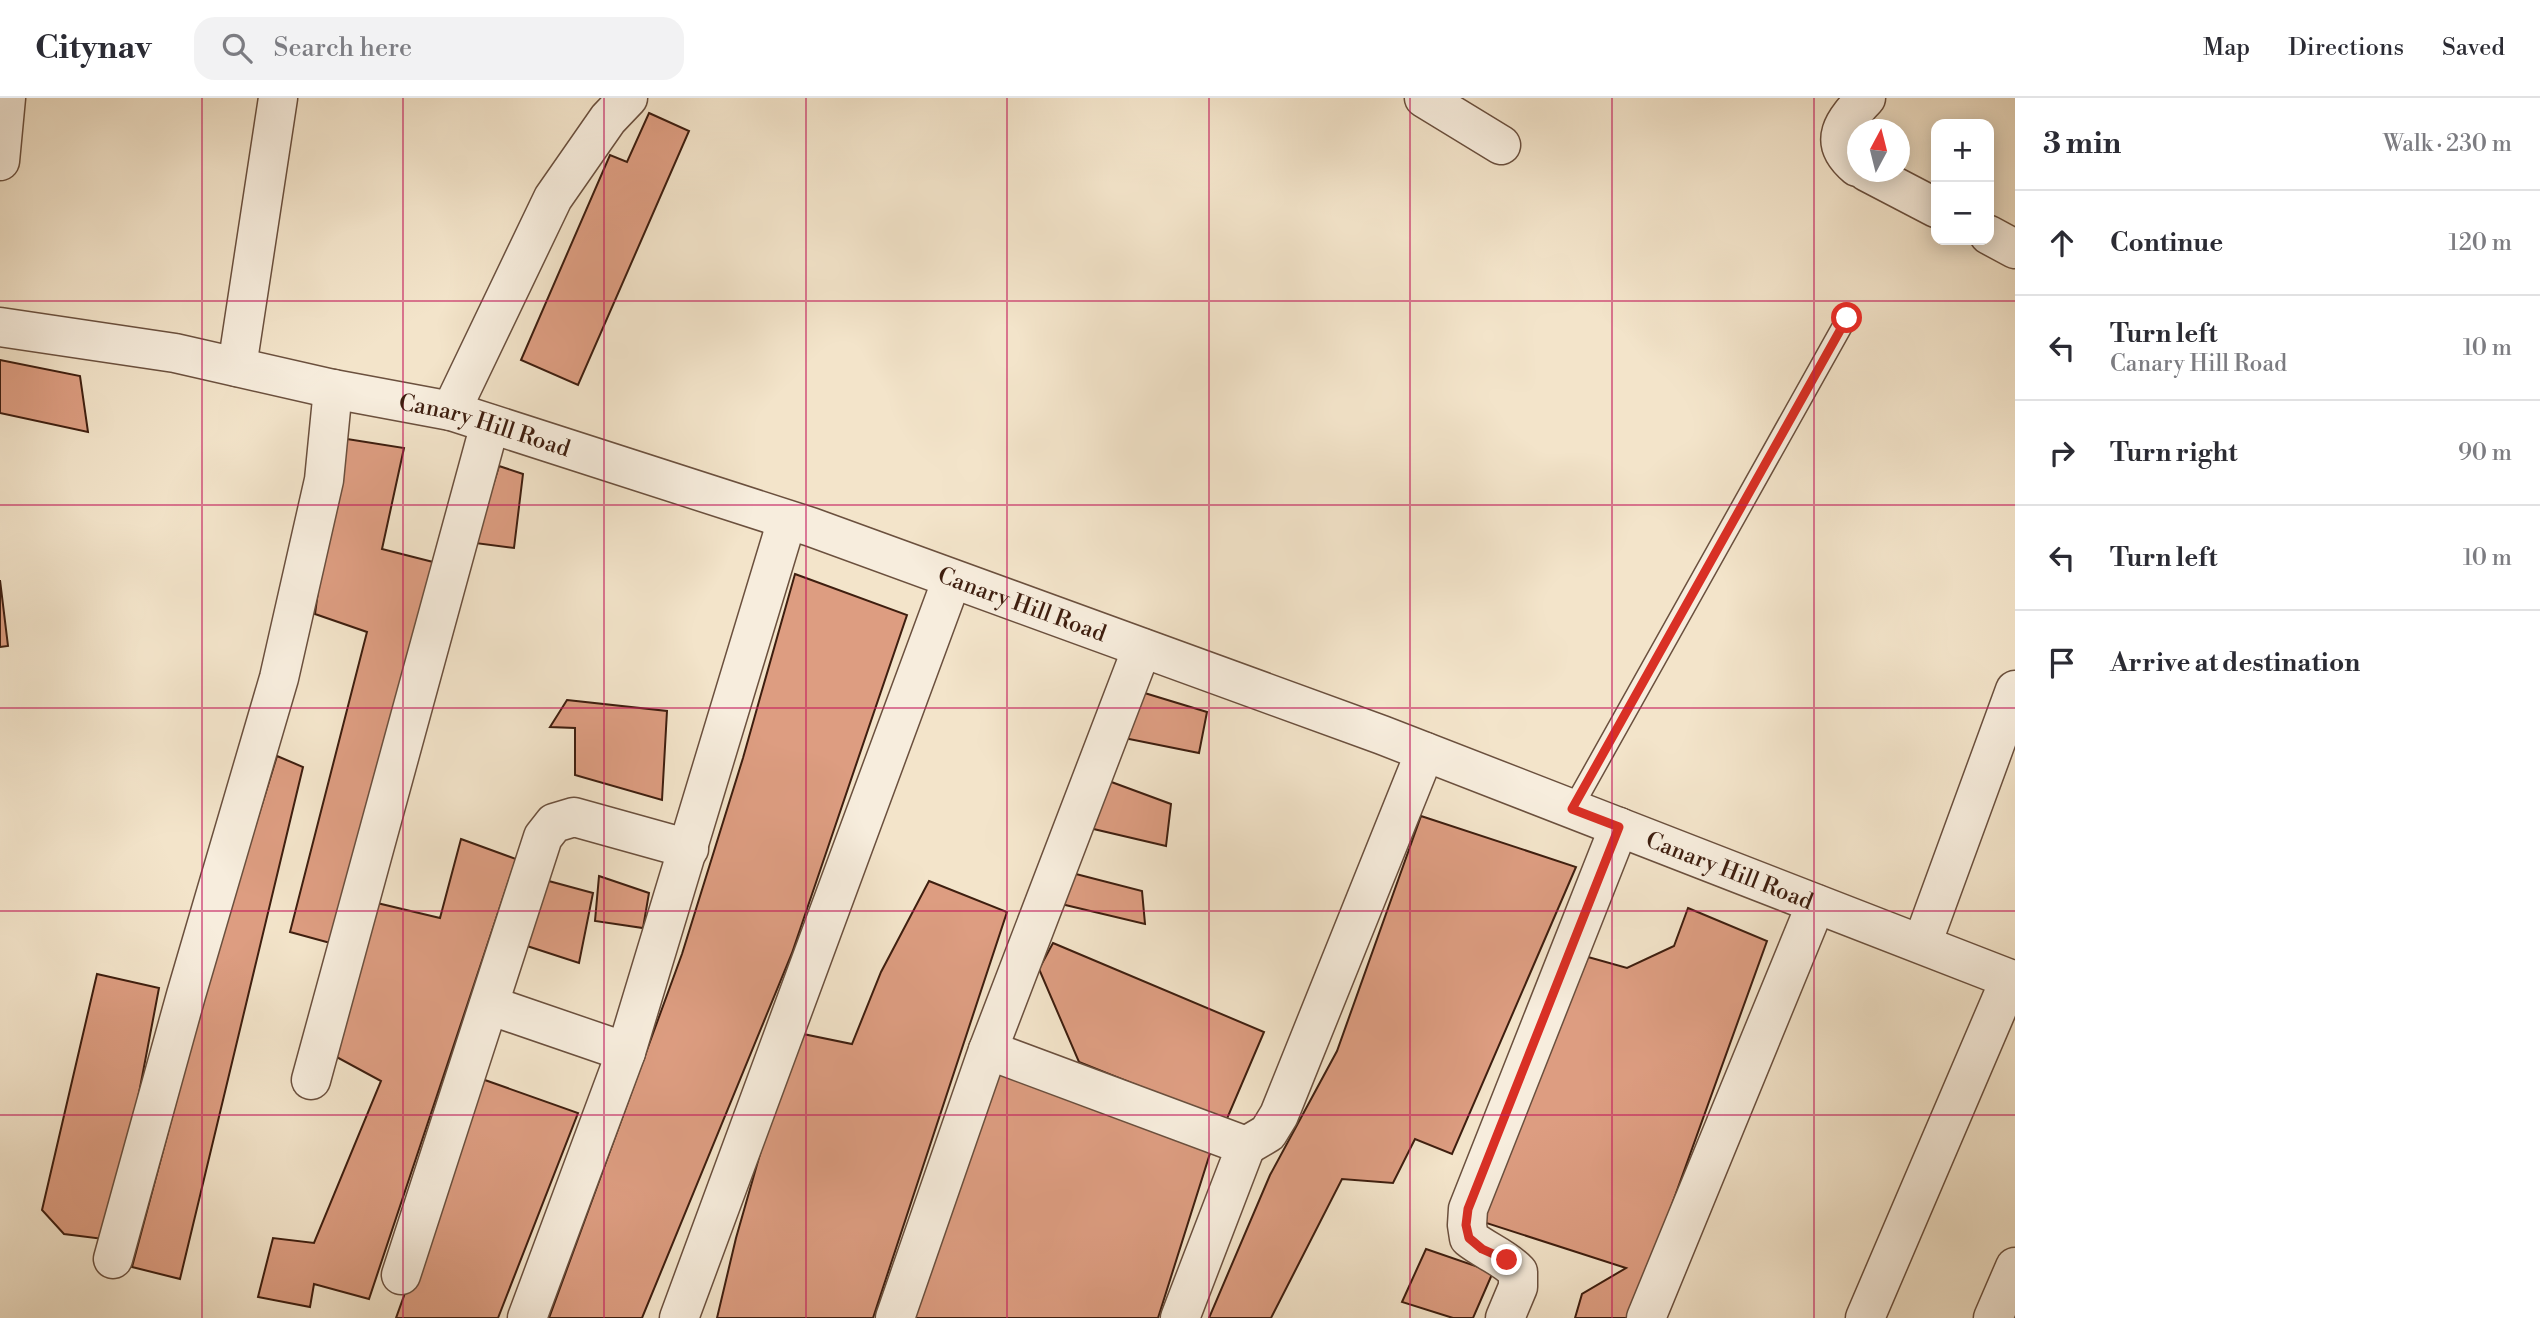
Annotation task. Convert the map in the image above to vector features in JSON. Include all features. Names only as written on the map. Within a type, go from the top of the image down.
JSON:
[{"type":"street","points":[[0,161],[6,98]]},
{"type":"street","points":[[237,367],[278,98]]},
{"type":"street","points":[[451,411],[553,198],[608,119],[628,98]]},
{"type":"street","points":[[1424,98],[1501,145]]},
{"type":"street","points":[[1847,156],[1841,143],[1840,131],[1845,120],[1866,98]]},
{"type":"street","points":[[1886,182],[1931,205]]},
{"type":"street","name":"Canary Hill Road","points":[[0,327],[175,353],[333,389],[451,411],[787,520],[1142,648],[1425,752],[2013,980]]},
{"type":"street","points":[[113,1259],[186,995],[279,678],[324,480],[333,389]]},
{"type":"street","points":[[311,1080],[490,424]]},
{"type":"street","points":[[527,1318],[626,1052],[787,520]]},
{"type":"street","points":[[679,1318],[952,579]]},
{"type":"street","points":[[895,1318],[988,1050],[1142,648]]},
{"type":"street","points":[[1922,944],[2015,690]]},
{"type":"street","points":[[1180,1318],[1246,1146],[1268,1133],[1279,1115],[1425,752]]},
{"type":"street","points":[[401,1275],[543,837],[554,822],[574,817],[689,849]]},
{"type":"street","points":[[1505,1318],[1518,1287],[1518,1272],[1507,1260],[1482,1249],[1469,1238],[1466,1225],[1468,1209],[1619,827]]},
{"type":"street","points":[[1646,1318],[1815,904]]},
{"type":"street","points":[[1865,1318],[2013,980]]},
{"type":"street","points":[[489,1005],[626,1052]]},
{"type":"street","points":[[988,1050],[1246,1146]]},
{"type":"street","points":[[1993,1318],[2015,1267]]},
{"type":"lane","points":[[1572,809],[1847,318]]},
{"type":"building","points":[[649,113],[689,131],[578,385],[521,360],[610,155],[627,162]]},
{"type":"building","points":[[0,360],[80,376],[88,432],[0,413]]},
{"type":"building","points":[[347,439],[404,448],[382,549],[441,564],[334,944],[290,932],[367,632],[315,614],[328,514]]},
{"type":"building","points":[[499,466],[523,474],[514,548],[475,543]]},
{"type":"building","points":[[795,574],[907,615],[792,953],[642,1318],[549,1318],[682,954],[743,758]]},
{"type":"building","points":[[0,580],[8,646],[0,647]]},
{"type":"building","points":[[1138,691],[1207,712],[1199,753],[1124,738]]},
{"type":"building","points":[[567,700],[667,711],[662,800],[575,775],[575,728],[550,727]]},
{"type":"building","points":[[277,756],[303,767],[180,1279],[132,1267],[215,956]]},
{"type":"building","points":[[1106,780],[1171,804],[1166,846],[1085,827]]},
{"type":"building","points":[[1421,816],[1576,867],[1452,1154],[1415,1139],[1393,1183],[1342,1179],[1271,1318],[1209,1318],[1270,1175],[1337,1051]]},
{"type":"building","points":[[461,839],[516,859],[369,1299],[314,1284],[310,1307],[258,1297],[273,1238],[314,1243],[381,1081],[331,1054],[377,903],[440,918]]},
{"type":"building","points":[[1072,873],[1142,891],[1145,924],[1057,903]]},
{"type":"building","points":[[599,876],[649,893],[643,928],[595,921]]},
{"type":"building","points":[[545,880],[593,893],[579,963],[524,945]]},
{"type":"building","points":[[929,881],[1007,912],[873,1318],[717,1318],[764,1140],[803,1034],[852,1044],[881,972]]},
{"type":"building","points":[[1688,908],[1767,941],[1631,1318],[1575,1318],[1582,1294],[1626,1268],[1480,1221],[1588,957],[1627,968],[1674,946]]},
{"type":"building","points":[[1053,943],[1264,1032],[1226,1121],[1079,1062],[1039,969]]},
{"type":"building","points":[[97,974],[159,988],[111,1240],[64,1234],[42,1210]]},
{"type":"building","points":[[999,1069],[1212,1147],[1158,1318],[909,1318]]},
{"type":"building","points":[[482,1079],[578,1113],[498,1318],[396,1318]]},
{"type":"building","points":[[1426,1249],[1493,1272],[1473,1318],[1453,1318],[1402,1302]]},
{"type":"route","points":[[1507,1260],[1482,1249],[1469,1238],[1466,1225],[1468,1209],[1619,827],[1572,809],[1847,318]]}]
